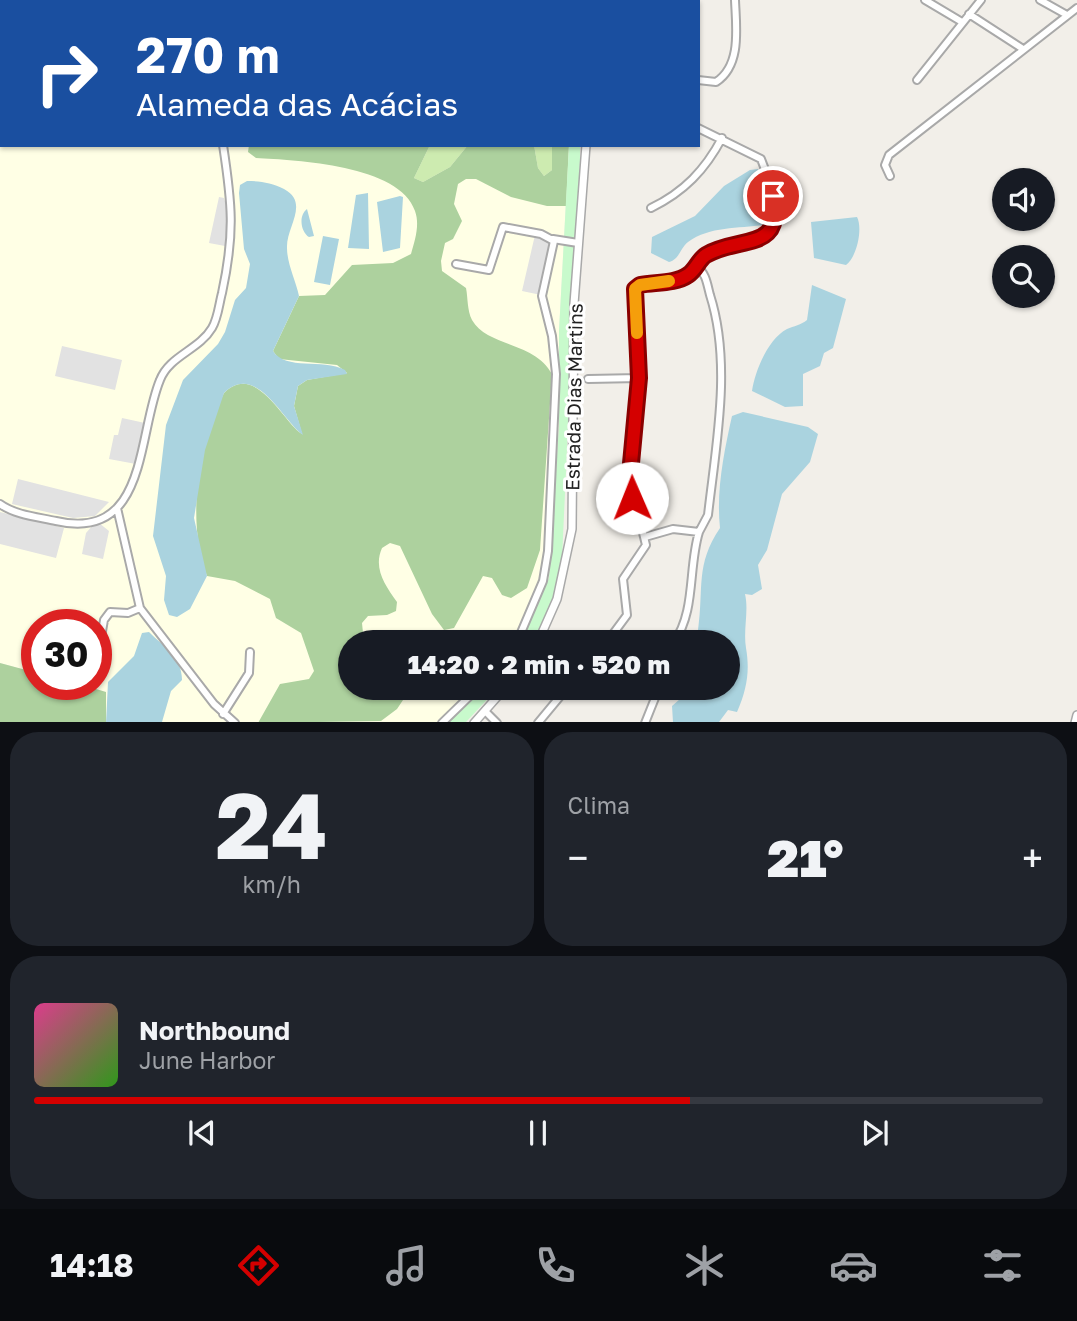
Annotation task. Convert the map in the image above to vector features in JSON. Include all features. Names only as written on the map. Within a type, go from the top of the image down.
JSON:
[{"type":"street","points":[[700,80],[710,83],[722,79],[734,55],[735,0]]},
{"type":"street","points":[[925,0],[962,22]]},
{"type":"street","points":[[917,80],[981,0]]},
{"type":"street","points":[[1040,0],[1067,15]]},
{"type":"street","points":[[890,176],[885,165],[889,155],[1077,8]]},
{"type":"street","points":[[969,14],[1023,49]]},
{"type":"street","points":[[616,630],[627,615],[623,579],[646,545],[632,498],[630,474],[639,378],[635,289],[640,285],[679,279],[711,253],[764,236],[775,220],[769,180],[761,159],[700,129]]},
{"type":"street","points":[[650,208],[675,195],[697,177],[722,138]]},
{"type":"street","points":[[0,504],[19,513],[69,524],[92,522],[117,508],[135,480],[156,393],[165,369],[205,336],[216,318],[233,237],[223,147]]},
{"type":"street","name":"Estrada Dias Martins","points":[[543,630],[557,599],[572,529],[573,359],[586,147]]},
{"type":"street","points":[[456,264],[489,270],[503,227],[578,243]]},
{"type":"street","points":[[522,630],[543,581],[548,551],[556,374],[552,336],[542,296],[553,239]]},
{"type":"street","points":[[680,630],[685,619],[699,532],[708,515],[720,371],[716,312],[704,274],[696,267]]},
{"type":"street","points":[[589,379],[639,378]]},
{"type":"street","points":[[117,508],[140,608],[223,714],[234,722]]},
{"type":"street","points":[[645,537],[673,529],[699,532]]},
{"type":"street","points":[[112,612],[128,613],[140,608]]},
{"type":"street","points":[[223,714],[249,673],[250,652]]},
{"type":"street","points":[[443,722],[466,700]]},
{"type":"street","points":[[475,722],[495,700]]},
{"type":"street","points":[[539,722],[558,700]]},
{"type":"street","points":[[645,722],[654,700]]},
{"type":"street","points":[[485,711],[497,722]]},
{"type":"shaded area","points":[[0,147],[569,147],[559,331],[559,426],[549,578],[525,630],[338,630],[338,700],[471,700],[448,722],[106,722],[106,700],[112,700],[112,609],[21,609],[21,669],[0,663]]},
{"type":"shaded area","points":[[219,197],[224,198],[228,212],[225,246],[209,243]]},
{"type":"shaded area","points":[[535,235],[552,240],[541,295],[522,291]]},
{"type":"shaded area","points":[[62,346],[122,360],[115,390],[55,376]]},
{"type":"shaded area","points":[[122,418],[145,423],[136,464],[109,459],[114,435],[118,435]]},
{"type":"shaded area","points":[[18,479],[109,502],[95,516],[73,518],[12,504]]},
{"type":"shaded area","points":[[0,512],[64,528],[56,558],[0,544]]},
{"type":"shaded area","points":[[99,523],[109,531],[103,559],[82,554],[86,533]]},
{"type":"green space","points":[[249,147],[429,147],[414,178],[423,182],[450,167],[466,147],[534,147],[538,168],[544,176],[552,170],[552,147],[569,147],[566,206],[547,206],[511,197],[476,179],[466,179],[458,184],[454,204],[462,221],[453,239],[445,243],[441,261],[442,271],[466,288],[470,316],[479,329],[534,355],[552,374],[540,550],[527,588],[511,598],[502,595],[492,578],[483,576],[454,628],[444,630],[432,614],[400,546],[390,543],[382,548],[380,569],[397,602],[396,611],[387,615],[368,616],[362,623],[363,630],[338,630],[338,700],[403,700],[397,709],[381,721],[259,722],[280,684],[309,679],[314,671],[301,633],[276,618],[270,599],[235,581],[207,576],[197,532],[196,508],[207,435],[224,393],[236,385],[247,384],[258,389],[302,434],[294,406],[298,386],[307,380],[347,373],[337,365],[279,359],[273,351],[299,296],[325,295],[352,265],[393,263],[411,254],[417,222],[415,211],[406,196],[369,175],[320,164],[256,158],[248,152]]},
{"type":"green space","points":[[429,147],[466,147],[450,167],[423,182],[414,178]]},
{"type":"green space","points":[[534,147],[552,147],[552,170],[544,176],[538,168]]},
{"type":"green space","points":[[569,147],[580,147],[562,559],[545,623],[541,630],[525,630],[549,578],[559,426],[559,331]]},
{"type":"green space","points":[[0,663],[21,669],[21,700],[106,700],[106,722],[0,722]]},
{"type":"green space","points":[[471,700],[487,700],[466,722],[448,722]]},
{"type":"water","points":[[758,169],[772,215],[771,224],[707,233],[688,242],[669,262],[651,253],[652,237],[695,216],[724,186],[750,170]]},
{"type":"water","points":[[247,181],[280,187],[292,195],[295,201],[295,216],[287,248],[299,296],[273,351],[286,361],[336,367],[345,370],[347,374],[307,380],[298,386],[294,406],[303,435],[258,389],[247,384],[236,385],[224,393],[205,450],[194,518],[207,576],[190,609],[177,617],[169,615],[164,600],[166,576],[153,536],[166,425],[183,380],[218,344],[225,332],[235,300],[246,288],[250,264],[244,249],[239,193],[240,185]]},
{"type":"water","points":[[368,193],[369,249],[348,248],[356,195]]},
{"type":"water","points":[[403,197],[400,248],[383,252],[377,202]]},
{"type":"water","points":[[307,209],[314,236],[309,237],[302,224],[302,216]]},
{"type":"water","points":[[857,217],[858,242],[846,265],[814,258],[811,222]]},
{"type":"water","points":[[323,236],[339,239],[330,285],[314,282]]},
{"type":"water","points":[[812,285],[846,299],[833,348],[824,353],[820,366],[803,374],[803,406],[785,407],[752,391],[759,365],[774,340],[787,329],[807,320]]},
{"type":"water","points":[[743,412],[808,427],[818,434],[810,462],[782,494],[767,550],[758,565],[762,589],[752,595],[745,594],[748,672],[737,712],[728,710],[719,722],[673,722],[672,706],[679,700],[740,700],[740,630],[698,630],[704,565],[712,541],[720,528],[720,486],[732,416]]},
{"type":"water","points":[[149,632],[179,665],[182,680],[171,691],[162,722],[106,722],[107,700],[112,700],[112,678],[134,656],[142,633]]},
{"type":"slow traffic","points":[[637,333],[635,289],[640,285],[669,281]]},
{"type":"route","points":[[632,498],[630,474],[639,378],[635,289],[640,285],[679,279],[688,275],[705,256],[764,236],[774,226],[776,213],[773,196]]}]
